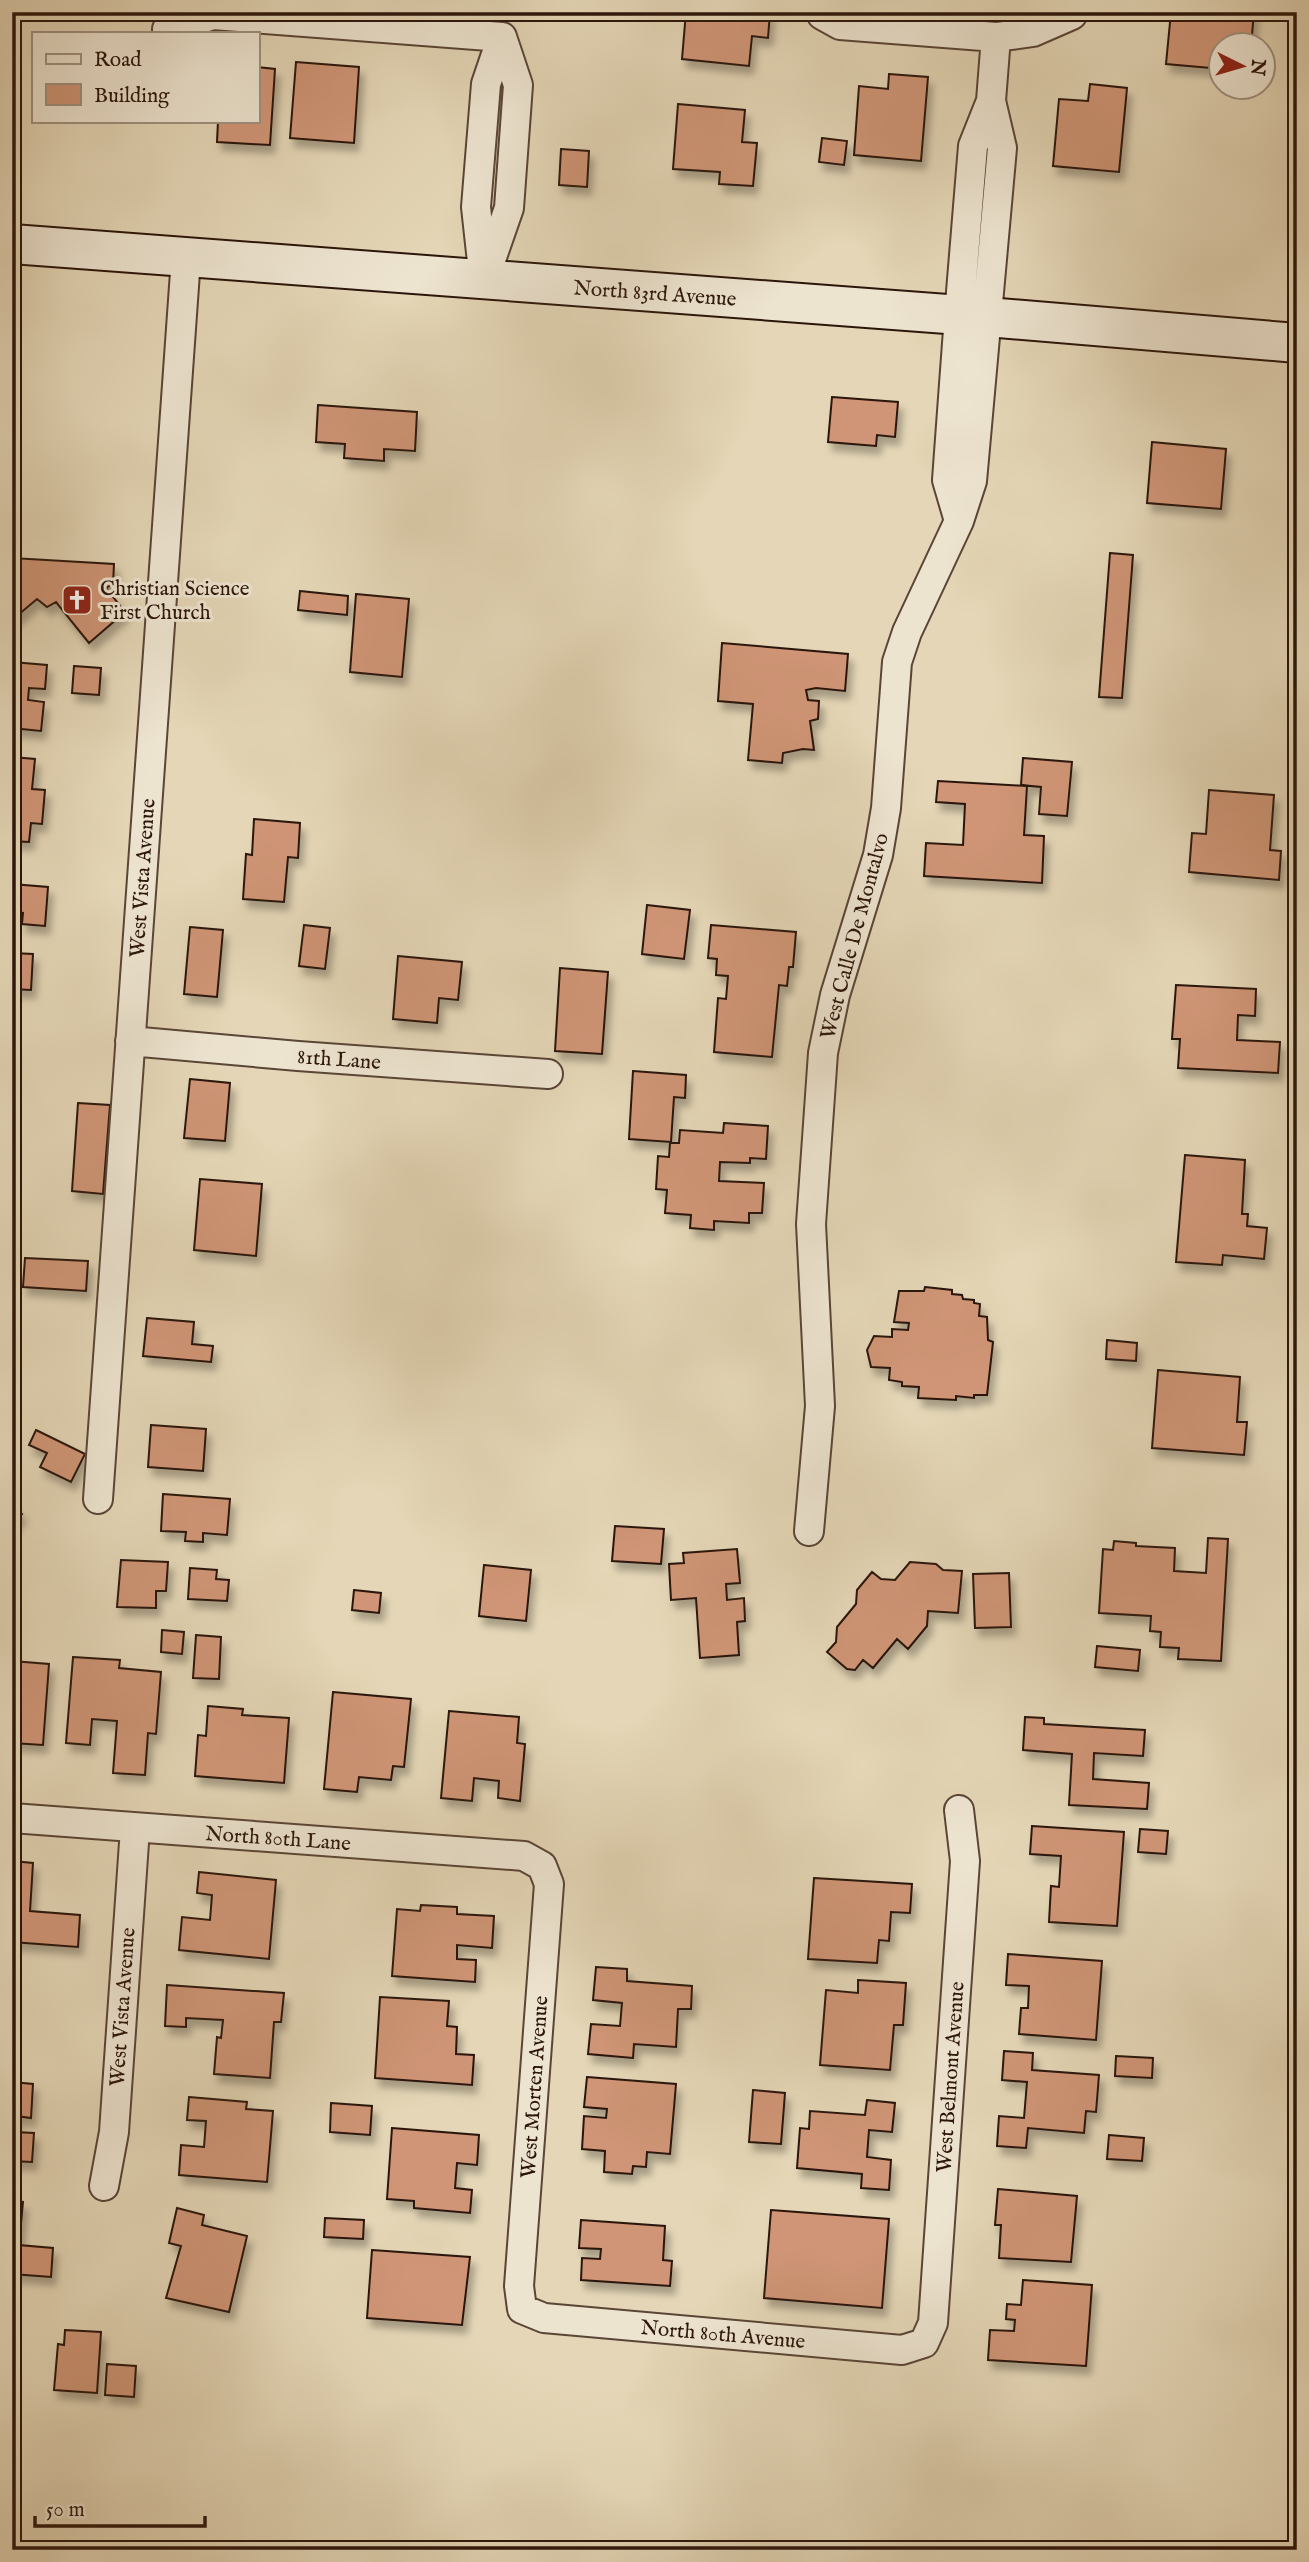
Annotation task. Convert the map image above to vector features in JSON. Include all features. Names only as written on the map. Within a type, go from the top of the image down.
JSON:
[{"type":"main road","name":"North 83rd Avenue","points":[[12,244],[1297,343]]},
{"type":"street","points":[[821,14],[840,24],[996,37],[1033,32],[1072,15]]},
{"type":"street","points":[[167,29],[214,15],[386,20],[502,37]]},
{"type":"street","points":[[484,280],[477,206],[486,84],[502,37]]},
{"type":"street","points":[[484,280],[509,208],[518,85],[502,37]]},
{"type":"street","points":[[973,316],[999,186],[1002,148],[991,102],[996,37]]},
{"type":"street","points":[[973,316],[970,184],[973,146],[991,102]]},
{"type":"street","points":[[485,110],[516,112]]},
{"type":"street","points":[[970,184],[999,186]]},
{"type":"street","name":"West Vista Avenue","points":[[98,1499],[186,258]]},
{"type":"street","name":"West Calle De Montalvo","points":[[809,1531],[820,1406],[811,1224],[823,1054],[835,995],[878,855],[886,808],[897,662],[907,632],[959,521],[972,481],[963,442],[973,316]]},
{"type":"street","name":"81th Lane","points":[[130,1041],[548,1074]]},
{"type":"street","name":"West Belmont Avenue","points":[[924,2343],[933,2323],[965,1861],[959,1810]]},
{"type":"street","name":"North 80th Lane","points":[[12,1818],[524,1856],[542,1866]]},
{"type":"street","name":"West Vista Avenue","points":[[104,2186],[114,2132],[135,1828]]},
{"type":"street","name":"West Morten Avenue","points":[[522,2309],[519,2286],[550,1884],[542,1866]]},
{"type":"street","name":"North 80th Avenue","points":[[522,2309],[544,2318],[902,2350],[924,2343]]},
{"type":"building","points":[[686,12],[770,12],[768,38],[752,36],[749,66],[682,59]]},
{"type":"building","points":[[1171,12],[1254,12],[1252,32],[1208,32],[1208,68],[1166,64]]},
{"type":"building","points":[[296,62],[359,67],[354,143],[290,138]]},
{"type":"building","points":[[259,67],[275,69],[270,145],[217,142],[218,122],[259,122]]},
{"type":"building","points":[[889,74],[928,77],[921,161],[854,155],[859,86],[888,89]]},
{"type":"building","points":[[1090,84],[1127,88],[1119,172],[1053,166],[1059,99],[1088,101]]},
{"type":"building","points":[[678,104],[745,110],[742,142],[757,143],[753,186],[719,184],[720,172],[673,169]]},
{"type":"building","points":[[822,138],[847,141],[844,165],[819,162]]},
{"type":"building","points":[[561,149],[589,151],[587,187],[559,185]]},
{"type":"building","points":[[832,397],[898,402],[895,437],[877,435],[876,446],[828,442]]},
{"type":"building","points":[[318,405],[417,412],[415,451],[384,449],[384,461],[344,458],[345,444],[316,442]]},
{"type":"building","points":[[1152,442],[1226,449],[1221,509],[1147,503]]},
{"type":"building","points":[[1110,553],[1133,555],[1122,698],[1099,697]]},
{"type":"building","name":"Christian Science First Church","points":[[12,558],[114,564],[113,584],[106,588],[125,612],[89,643],[56,602],[47,607],[37,599],[12,620]]},
{"type":"building","points":[[300,591],[348,596],[347,615],[298,610]]},
{"type":"building","points":[[356,594],[409,599],[402,677],[350,672]]},
{"type":"building","points":[[722,643],[848,654],[845,691],[816,688],[806,690],[808,700],[819,701],[818,719],[810,721],[814,750],[783,753],[782,763],[748,760],[753,704],[718,701]]},
{"type":"building","points":[[12,662],[47,665],[45,689],[29,688],[28,700],[44,702],[41,731],[12,728]]},
{"type":"building","points":[[74,666],[101,668],[99,695],[72,693]]},
{"type":"building","points":[[12,757],[35,759],[32,789],[45,790],[42,824],[31,823],[29,842],[12,841]]},
{"type":"building","points":[[1023,758],[1072,762],[1067,816],[1039,814],[1041,787],[1021,785]]},
{"type":"building","points":[[938,781],[1027,786],[1024,835],[1044,836],[1042,883],[924,876],[926,843],[963,845],[965,804],[936,802]]},
{"type":"building","points":[[1209,790],[1274,795],[1270,850],[1281,851],[1279,880],[1189,872],[1192,833],[1206,834]]},
{"type":"building","points":[[254,819],[300,823],[298,858],[288,857],[284,902],[243,899],[246,854],[252,855]]},
{"type":"building","points":[[12,884],[48,887],[45,926],[22,924],[23,913],[12,912]]},
{"type":"building","points":[[647,905],[690,910],[684,959],[642,954]]},
{"type":"building","points":[[304,925],[330,928],[325,969],[299,966]]},
{"type":"building","points":[[711,925],[796,932],[793,967],[789,967],[787,986],[779,985],[772,1057],[714,1052],[718,998],[726,999],[728,976],[716,975],[717,959],[708,958]]},
{"type":"building","points":[[190,927],[223,930],[217,997],[184,994]]},
{"type":"building","points":[[12,953],[33,954],[31,990],[12,989]]},
{"type":"building","points":[[398,956],[462,962],[458,1000],[439,998],[437,1023],[393,1019]]},
{"type":"building","points":[[560,968],[608,972],[602,1054],[555,1051]]},
{"type":"building","points":[[1176,985],[1256,989],[1255,1016],[1238,1015],[1237,1040],[1280,1042],[1278,1073],[1178,1068],[1180,1039],[1172,1039]]},
{"type":"building","points":[[633,1071],[686,1075],[685,1098],[674,1097],[671,1142],[629,1139]]},
{"type":"building","points":[[190,1079],[230,1083],[225,1141],[184,1138]]},
{"type":"building","points":[[78,1103],[110,1105],[103,1194],[72,1191]]},
{"type":"building","points":[[724,1123],[768,1126],[766,1159],[750,1158],[750,1163],[720,1162],[719,1181],[764,1183],[762,1213],[749,1213],[749,1223],[714,1221],[714,1230],[690,1228],[691,1215],[665,1213],[667,1190],[656,1189],[658,1156],[669,1157],[670,1143],[679,1143],[680,1130],[723,1133]]},
{"type":"building","points":[[1185,1155],[1245,1160],[1242,1214],[1248,1214],[1247,1226],[1267,1228],[1264,1259],[1223,1255],[1222,1265],[1176,1262]]},
{"type":"building","points":[[200,1179],[262,1184],[256,1256],[194,1250]]},
{"type":"building","points":[[25,1258],[88,1261],[86,1291],[23,1287]]},
{"type":"building","points":[[925,1287],[952,1290],[952,1294],[962,1295],[963,1299],[974,1300],[974,1303],[980,1304],[979,1316],[987,1317],[988,1340],[993,1342],[987,1395],[974,1395],[974,1398],[956,1396],[956,1400],[918,1398],[919,1387],[902,1386],[902,1382],[889,1380],[890,1368],[871,1367],[867,1350],[874,1336],[892,1337],[892,1329],[908,1330],[909,1323],[894,1322],[899,1291],[924,1291]]},
{"type":"building","points":[[147,1318],[194,1322],[192,1344],[213,1346],[211,1362],[143,1356]]},
{"type":"building","points":[[1107,1340],[1137,1343],[1136,1361],[1106,1359]]},
{"type":"building","points":[[1158,1370],[1240,1377],[1237,1422],[1247,1422],[1244,1455],[1152,1448]]},
{"type":"building","points":[[151,1425],[206,1429],[203,1471],[148,1467]]},
{"type":"building","points":[[36,1430],[85,1454],[71,1482],[40,1467],[47,1453],[29,1445]]},
{"type":"building","points":[[163,1494],[230,1499],[227,1535],[203,1533],[203,1542],[185,1541],[186,1532],[161,1531]]},
{"type":"building","points":[[12,1505],[22,1514],[12,1525]]},
{"type":"building","points":[[615,1526],[664,1529],[661,1564],[612,1561]]},
{"type":"building","points":[[1208,1538],[1228,1539],[1221,1661],[1178,1659],[1179,1648],[1160,1647],[1161,1632],[1150,1631],[1151,1616],[1099,1613],[1103,1549],[1113,1550],[1114,1541],[1136,1543],[1136,1546],[1175,1548],[1174,1571],[1206,1573]]},
{"type":"building","points":[[737,1549],[740,1583],[726,1584],[727,1600],[744,1598],[745,1621],[737,1622],[739,1655],[700,1658],[696,1598],[671,1600],[669,1564],[684,1563],[683,1553]]},
{"type":"building","points":[[121,1560],[168,1562],[166,1591],[156,1591],[156,1608],[117,1607]]},
{"type":"building","points":[[910,1562],[936,1564],[943,1570],[962,1571],[958,1613],[928,1611],[927,1626],[908,1649],[897,1639],[873,1668],[863,1660],[855,1670],[847,1669],[827,1652],[836,1642],[837,1627],[856,1604],[857,1590],[872,1572],[881,1579],[895,1580]]},
{"type":"building","points":[[484,1565],[531,1570],[526,1621],[479,1616]]},
{"type":"building","points":[[190,1568],[217,1570],[216,1579],[229,1580],[227,1601],[188,1599]]},
{"type":"building","points":[[1009,1573],[1011,1627],[975,1628],[973,1574]]},
{"type":"building","points":[[354,1590],[381,1593],[379,1613],[352,1610]]},
{"type":"building","points":[[162,1630],[184,1632],[182,1654],[161,1652]]},
{"type":"building","points":[[196,1635],[221,1637],[219,1679],[193,1678]]},
{"type":"building","points":[[1097,1646],[1140,1650],[1138,1671],[1095,1667]]},
{"type":"building","points":[[73,1657],[120,1660],[119,1668],[161,1672],[156,1734],[148,1733],[145,1775],[113,1773],[117,1721],[92,1719],[90,1745],[66,1743]]},
{"type":"building","points":[[12,1661],[49,1664],[43,1745],[12,1743]]},
{"type":"building","points":[[333,1692],[411,1699],[404,1767],[393,1766],[391,1780],[359,1777],[357,1792],[324,1789]]},
{"type":"building","points":[[208,1706],[243,1709],[242,1715],[289,1718],[284,1783],[195,1776],[198,1735],[206,1736]]},
{"type":"building","points":[[449,1711],[519,1717],[517,1743],[525,1744],[520,1801],[498,1798],[499,1781],[474,1778],[472,1801],[441,1798]]},
{"type":"building","points":[[1025,1717],[1044,1718],[1044,1724],[1145,1730],[1143,1756],[1094,1753],[1093,1779],[1149,1783],[1147,1809],[1069,1805],[1072,1754],[1023,1750]]},
{"type":"building","points":[[1032,1826],[1124,1832],[1117,1926],[1049,1922],[1051,1886],[1059,1887],[1061,1856],[1030,1854]]},
{"type":"building","points":[[1140,1829],[1168,1831],[1166,1854],[1138,1852]]},
{"type":"building","points":[[12,1861],[33,1863],[30,1911],[80,1915],[78,1947],[12,1942]]},
{"type":"building","points":[[199,1872],[276,1880],[269,1959],[179,1950],[182,1917],[210,1920],[212,1895],[197,1893]]},
{"type":"building","points":[[814,1878],[912,1884],[910,1913],[891,1912],[889,1941],[879,1940],[877,1963],[808,1959]]},
{"type":"building","points":[[421,1905],[457,1907],[457,1914],[494,1916],[492,1948],[457,1945],[457,1959],[476,1960],[475,1982],[392,1976],[397,1909],[420,1911]]},
{"type":"building","points":[[1008,1954],[1102,1961],[1096,2040],[1019,2034],[1021,2008],[1028,2008],[1029,1986],[1006,1985]]},
{"type":"building","points":[[596,1967],[627,1969],[627,1981],[692,1986],[691,2009],[678,2009],[676,2047],[634,2044],[633,2058],[588,2054],[591,2024],[620,2026],[622,2003],[593,2000]]},
{"type":"building","points":[[858,1980],[906,1983],[903,2025],[894,2025],[890,2070],[820,2065],[826,1990],[858,1993]]},
{"type":"building","points":[[167,1985],[284,1993],[281,2022],[274,2022],[270,2078],[214,2074],[217,2037],[221,2038],[223,2020],[186,2018],[186,2027],[165,2026]]},
{"type":"building","points":[[380,1997],[449,2001],[447,2026],[457,2027],[456,2054],[474,2055],[472,2085],[375,2078]]},
{"type":"building","points":[[1004,2051],[1033,2053],[1032,2070],[1099,2075],[1096,2112],[1086,2111],[1084,2133],[1028,2128],[1026,2148],[997,2146],[999,2116],[1024,2118],[1027,2082],[1002,2080]]},
{"type":"building","points":[[1116,2056],[1153,2058],[1152,2078],[1115,2076]]},
{"type":"building","points":[[587,2077],[676,2084],[670,2154],[647,2152],[646,2167],[633,2166],[632,2174],[604,2172],[605,2151],[582,2149],[584,2116],[606,2118],[607,2109],[584,2107]]},
{"type":"building","points":[[12,2082],[33,2084],[31,2118],[16,2116],[15,2132],[34,2133],[32,2162],[12,2161]]},
{"type":"building","points":[[753,2090],[785,2093],[781,2144],[749,2142]]},
{"type":"building","points":[[189,2097],[247,2102],[246,2109],[273,2111],[267,2182],[179,2175],[181,2145],[204,2147],[206,2121],[187,2120]]},
{"type":"building","points":[[867,2100],[895,2103],[892,2132],[869,2130],[867,2157],[891,2160],[889,2190],[861,2188],[862,2174],[797,2168],[800,2128],[809,2129],[810,2111],[865,2115]]},
{"type":"building","points":[[331,2103],[372,2106],[370,2135],[330,2132]]},
{"type":"building","points":[[392,2128],[479,2135],[477,2165],[457,2163],[455,2188],[472,2190],[470,2213],[414,2208],[414,2201],[387,2199]]},
{"type":"building","points":[[1109,2135],[1144,2138],[1142,2161],[1107,2159]]},
{"type":"building","points":[[998,2189],[1077,2196],[1071,2262],[999,2258],[1001,2225],[995,2225]]},
{"type":"building","points":[[12,2201],[23,2202],[19,2245],[53,2248],[51,2277],[12,2274]]},
{"type":"building","points":[[177,2208],[204,2215],[202,2225],[247,2236],[229,2312],[166,2298],[181,2246],[169,2243]]},
{"type":"building","points":[[771,2210],[889,2219],[882,2308],[764,2298]]},
{"type":"building","points":[[325,2218],[364,2220],[363,2239],[324,2237]]},
{"type":"building","points":[[581,2220],[665,2226],[663,2260],[672,2261],[670,2286],[581,2280],[582,2258],[600,2259],[601,2249],[579,2248]]},
{"type":"building","points":[[372,2250],[470,2257],[462,2325],[367,2318]]},
{"type":"building","points":[[1023,2280],[1092,2285],[1086,2366],[988,2360],[990,2330],[1014,2331],[1015,2320],[1006,2319],[1007,2304],[1021,2305]]},
{"type":"building","points":[[65,2330],[101,2332],[97,2393],[54,2390],[58,2344],[64,2345]]},
{"type":"building","points":[[107,2364],[136,2366],[134,2397],[105,2395]]},
{"type":"place","name":"Christian Science First Church","points":[[77,600]]}]
